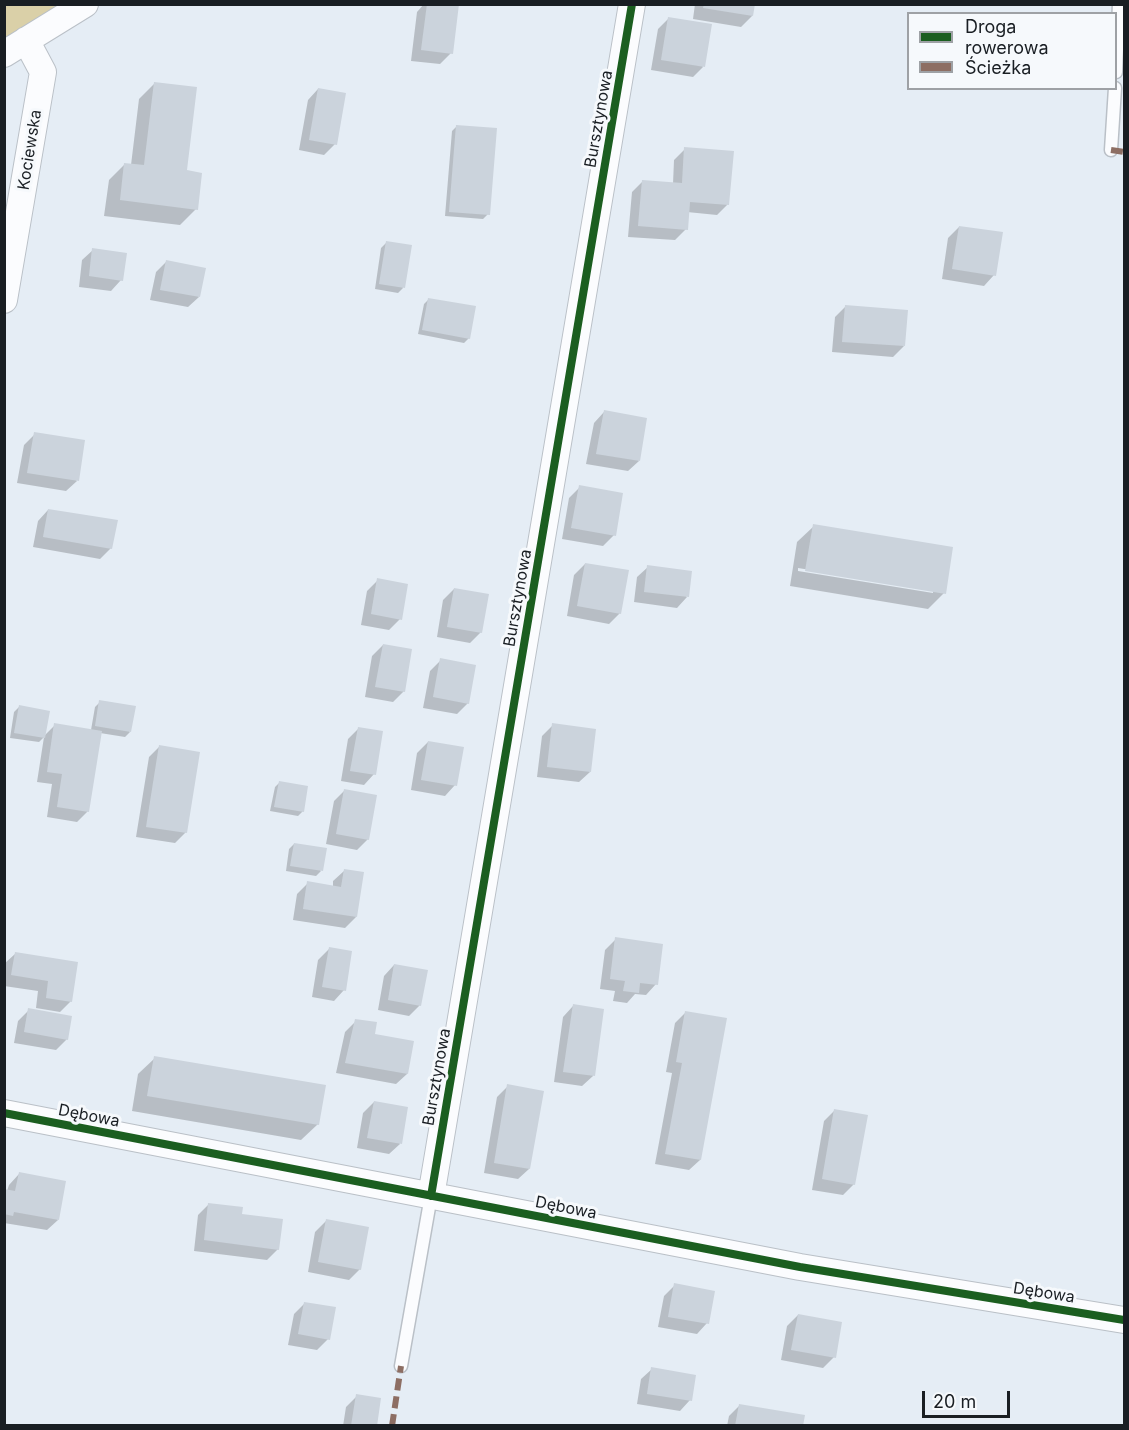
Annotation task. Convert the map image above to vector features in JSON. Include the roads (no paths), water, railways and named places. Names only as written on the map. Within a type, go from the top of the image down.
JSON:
[{"type":"street","points":[[4,54],[85,4]]},
{"type":"street","name":"Bursztynowa","points":[[431,1196],[632,4]]},
{"type":"street","name":"Kociewska","points":[[4,300],[43,72],[26,40]]},
{"type":"street","name":"Dębowa","points":[[4,1113],[800,1267],[1125,1320]]},
{"type":"lane","points":[[1117,49],[1119,4]]},
{"type":"lane","points":[[1112,150],[1115,90]]},
{"type":"lane","name":"Bursztynowa","points":[[401,1366],[431,1196]]}]
